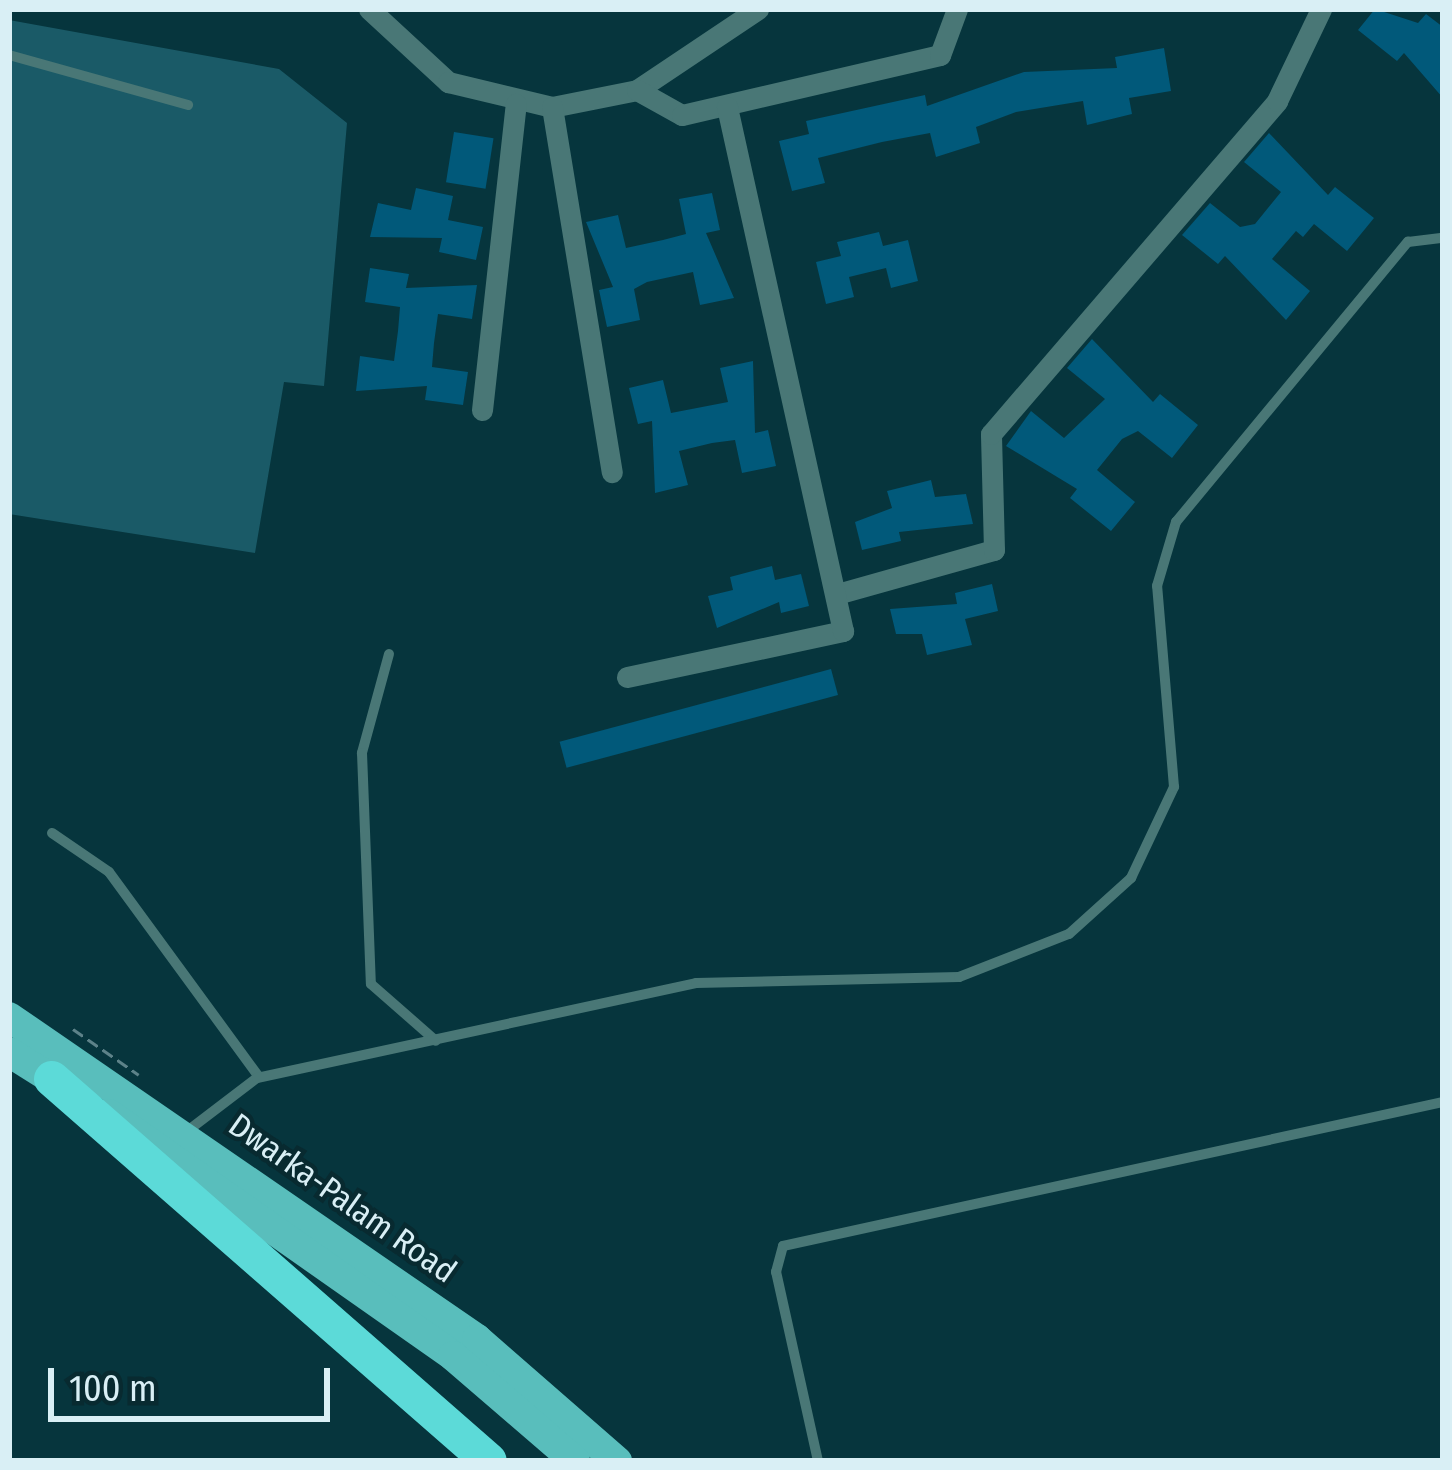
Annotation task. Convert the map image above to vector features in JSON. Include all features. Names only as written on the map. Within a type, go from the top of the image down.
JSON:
[{"type":"highway","points":[[52,1078],[488,1461]]},
{"type":"main road","name":"Dwarka-Palam Road","points":[[9,1017],[185,1132],[477,1339],[617,1461]]},
{"type":"main road","points":[[9,1052],[453,1356],[575,1461]]},
{"type":"street","points":[[368,9],[448,82],[516,104],[552,107],[637,90],[758,9]]},
{"type":"street","points":[[637,90],[671,116],[727,107],[940,55],[957,9]]},
{"type":"street","points":[[837,594],[994,550],[991,434],[1277,101],[1321,9]]},
{"type":"street","points":[[482,410],[516,104]]},
{"type":"street","points":[[552,107],[612,472]]},
{"type":"street","points":[[627,677],[839,638],[837,594],[727,107]]},
{"type":"lane","points":[[9,55],[188,105]]},
{"type":"lane","points":[[185,1132],[260,1077],[730,979],[959,977],[1045,951],[1098,913],[1131,878],[1174,787],[1157,586],[1176,522],[1408,242],[1443,238]]},
{"type":"lane","points":[[389,654],[362,752],[371,984],[436,1041]]},
{"type":"lane","points":[[52,833],[110,872],[260,1077]]},
{"type":"lane","points":[[818,1461],[776,1272],[783,1246],[1443,1102]]},
{"type":"shaded area","points":[[9,20],[279,69],[347,123],[324,386],[284,382],[255,553],[9,514]]},
{"type":"building","points":[[1375,9],[1418,23],[1426,14],[1443,27],[1443,98],[1404,53],[1397,61],[1358,30]]},
{"type":"building","points":[[1164,48],[1171,91],[1129,98],[1132,114],[1087,125],[1083,101],[1016,112],[976,127],[980,143],[936,157],[930,133],[882,142],[818,158],[825,183],[792,191],[779,141],[809,134],[806,121],[925,95],[927,106],[1024,72],[1117,68],[1115,57]]},
{"type":"building","points":[[454,132],[494,138],[486,189],[446,182]]},
{"type":"building","points":[[1269,133],[1328,195],[1335,187],[1374,218],[1347,251],[1314,224],[1303,237],[1296,231],[1272,259],[1310,291],[1286,320],[1225,256],[1218,264],[1182,235],[1210,203],[1240,227],[1255,224],[1281,192],[1244,162]]},
{"type":"building","points":[[416,188],[453,196],[448,220],[483,227],[476,260],[439,252],[442,238],[370,237],[378,203],[411,210]]},
{"type":"building","points":[[712,193],[720,230],[706,233],[734,298],[700,305],[693,272],[647,282],[634,289],[640,320],[607,327],[599,290],[613,287],[586,222],[618,215],[626,248],[663,240],[686,234],[679,199]]},
{"type":"building","points":[[879,232],[883,246],[908,240],[918,281],[891,288],[886,268],[849,277],[854,297],[826,304],[816,262],[841,256],[837,242]]},
{"type":"building","points":[[370,268],[409,274],[406,288],[477,285],[472,319],[438,314],[434,343],[432,367],[468,372],[463,405],[425,400],[427,386],[356,391],[360,356],[394,361],[398,331],[400,307],[365,302]]},
{"type":"building","points":[[1092,339],[1153,402],[1160,394],[1198,425],[1172,458],[1138,431],[1122,439],[1097,470],[1135,502],[1111,531],[1070,498],[1077,489],[1006,446],[1031,411],[1064,438],[1105,399],[1067,368]]},
{"type":"building","points":[[753,361],[755,433],[768,430],[776,466],[742,473],[735,440],[712,443],[679,451],[688,485],[655,493],[652,421],[638,424],[629,388],[663,380],[671,413],[728,402],[720,368]]},
{"type":"building","points":[[931,480],[935,497],[966,494],[973,524],[899,532],[901,541],[862,550],[855,522],[892,508],[887,491]]},
{"type":"building","points":[[772,566],[775,580],[801,574],[809,606],[781,613],[779,602],[717,628],[708,596],[733,590],[730,577]]},
{"type":"building","points":[[992,584],[998,611],[965,619],[972,645],[927,655],[922,634],[896,634],[890,609],[957,604],[955,593]]},
{"type":"building","points":[[831,669],[838,695],[567,768],[560,742]]}]
